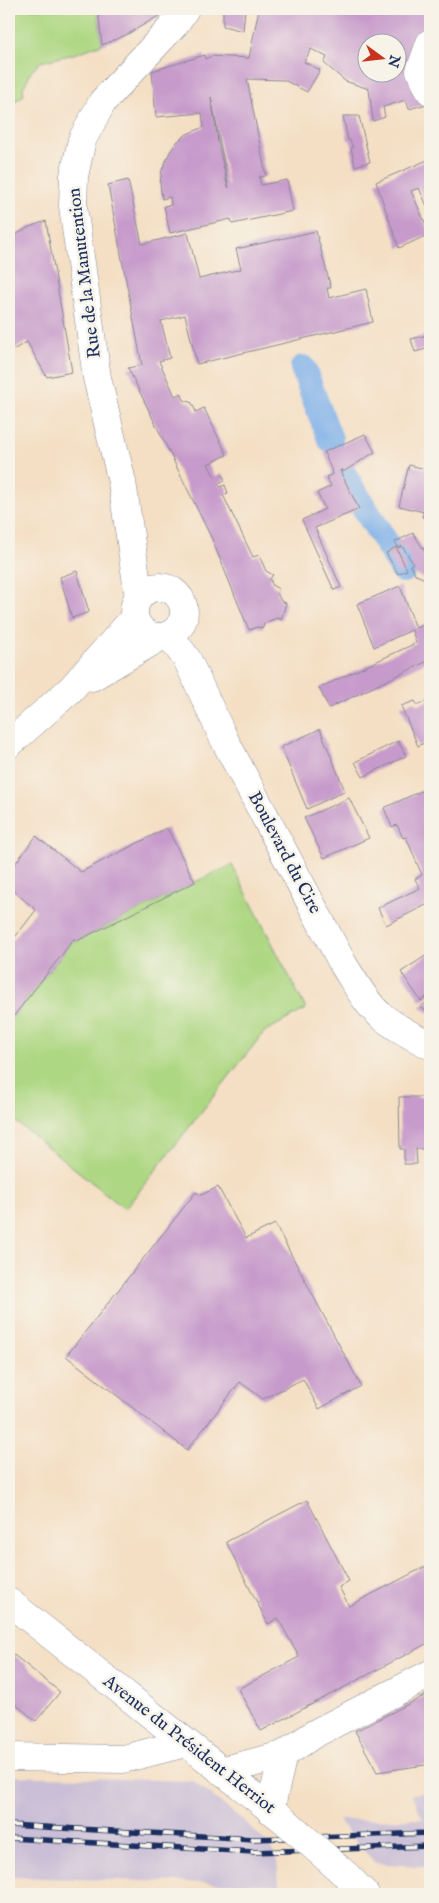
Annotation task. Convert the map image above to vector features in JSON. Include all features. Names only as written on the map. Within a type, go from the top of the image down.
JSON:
[{"type":"main road","name":"Rue de la Manutention","points":[[144,601],[122,482],[97,378],[73,206],[74,176],[82,140],[103,102],[175,24],[185,9]]},
{"type":"main road","points":[[430,43],[420,71],[430,91]]},
{"type":"main road","points":[[9,744],[71,689],[144,601],[166,588],[174,592],[183,606],[184,615],[181,624],[176,630],[71,689]]},
{"type":"main road","points":[[144,601],[144,633],[165,636]]},
{"type":"main road","name":"Boulevard du Cire","points":[[165,636],[187,659],[224,739],[347,971],[379,1014],[412,1037],[430,1045]]},
{"type":"main road","name":"Avenue du Président Herriot","points":[[9,1602],[264,1805],[356,1885]]},
{"type":"main road","points":[[221,1771],[283,1755],[314,1734],[430,1674]]},
{"type":"main road","points":[[9,1757],[123,1759],[186,1743]]},
{"type":"main road","points":[[264,1805],[283,1755]]},
{"type":"shaded area","points":[[9,1776],[193,1781],[245,1822],[269,1845],[277,1859],[279,1885],[9,1877]]},
{"type":"shaded area","points":[[430,1792],[430,1867],[375,1863],[338,1820],[423,1819],[411,1794]]},
{"type":"green space","points":[[9,9],[96,9],[98,10],[102,44],[74,54],[40,62],[31,72],[23,88],[24,95],[9,105]]},
{"type":"green space","points":[[232,865],[306,1009],[264,1032],[125,1209],[9,1116],[9,1022],[74,939],[77,941]]},
{"type":"building","points":[[98,9],[166,9],[164,13],[126,35],[102,45]]},
{"type":"building","points":[[223,9],[245,9],[243,31],[223,26]]},
{"type":"building","points":[[259,9],[430,9],[430,19],[423,38],[430,103],[409,109],[406,100],[383,107],[385,117],[373,121],[369,89],[345,81],[324,63],[327,57],[311,49],[304,62],[320,70],[307,92],[284,80],[247,79],[266,176],[259,177],[261,185],[287,180],[293,211],[232,224],[231,219],[170,233],[164,206],[171,205],[170,197],[162,199],[160,183],[162,170],[177,142],[187,134],[204,127],[202,113],[156,117],[152,71],[205,55],[205,59],[212,56],[249,58]],"holes":[[[211,97],[229,188],[218,142]]]},
{"type":"building","points":[[343,116],[359,116],[370,162],[355,166],[351,148],[353,148],[350,140],[348,140]]},
{"type":"building","points":[[430,159],[430,213],[419,188],[411,191],[430,234],[399,248],[376,182]]},
{"type":"building","points":[[128,180],[142,244],[188,233],[199,279],[241,269],[236,249],[316,231],[331,288],[327,288],[329,298],[366,289],[373,322],[197,364],[185,315],[161,321],[170,358],[159,361],[175,396],[181,393],[184,400],[192,403],[196,412],[204,408],[227,455],[208,464],[215,477],[222,474],[225,480],[218,484],[220,487],[225,485],[228,493],[223,495],[253,557],[259,555],[266,571],[273,575],[270,579],[273,586],[279,589],[277,593],[281,601],[286,603],[281,620],[277,618],[264,623],[263,628],[257,627],[249,630],[211,537],[128,368],[142,365],[108,185]]},
{"type":"building","points":[[46,221],[72,372],[47,377],[27,342],[9,352],[9,239],[29,227]]},
{"type":"building","points":[[427,335],[430,338],[430,348],[415,352],[411,339]]},
{"type":"building","points":[[365,434],[375,452],[343,472],[342,469],[340,471],[359,509],[315,528],[341,587],[334,590],[302,520],[325,509],[317,493],[331,486],[326,477],[333,474],[324,452]]},
{"type":"building","points":[[409,465],[430,470],[430,519],[422,517],[424,512],[399,506]]},
{"type":"building","points":[[413,533],[430,559],[430,581],[416,575],[410,565],[413,563],[402,546],[399,548],[395,542]]},
{"type":"building","points":[[396,547],[407,570],[398,574],[386,553]]},
{"type":"building","points":[[77,571],[89,612],[72,618],[60,577]]},
{"type":"building","points":[[400,586],[416,628],[424,625],[430,641],[430,660],[329,708],[319,688],[416,643],[412,630],[374,647],[357,604]]},
{"type":"building","points":[[430,700],[430,740],[418,746],[401,706],[415,701],[417,705]]},
{"type":"building","points":[[320,729],[345,791],[307,809],[281,747]]},
{"type":"building","points":[[398,741],[406,756],[363,777],[355,762]]},
{"type":"building","points":[[430,787],[430,903],[386,925],[378,908],[420,888],[415,879],[422,875],[406,837],[403,838],[397,825],[392,827],[384,808]]},
{"type":"building","points":[[349,798],[369,838],[324,858],[304,818]]},
{"type":"building","points":[[167,828],[195,882],[77,941],[74,939],[9,1022],[9,945],[36,910],[9,887],[9,872],[36,836],[81,872]]},
{"type":"building","points":[[430,953],[430,995],[421,1001],[401,972]]},
{"type":"building","points":[[430,1000],[430,1013],[420,1007]]},
{"type":"building","points":[[399,1097],[430,1097],[430,1149],[416,1149],[417,1164],[404,1164],[404,1149],[400,1149]]},
{"type":"building","points":[[218,1187],[246,1238],[275,1224],[361,1386],[319,1409],[303,1379],[263,1399],[240,1382],[187,1450],[66,1356],[196,1192],[201,1195]]},
{"type":"building","points":[[307,1500],[349,1581],[339,1587],[349,1606],[430,1564],[430,1642],[261,1731],[238,1689],[299,1657],[278,1618],[268,1624],[226,1542]]},
{"type":"building","points":[[9,1651],[60,1692],[36,1721],[9,1699]]},
{"type":"building","points":[[430,1693],[430,1763],[377,1772],[355,1731]]},
{"type":"waterway","points":[[303,368],[330,439]]},
{"type":"waterway","points":[[344,475],[403,570]]},
{"type":"railway","points":[[9,1825],[254,1839],[430,1833]]},
{"type":"railway","points":[[9,1838],[254,1852],[430,1846]]}]
